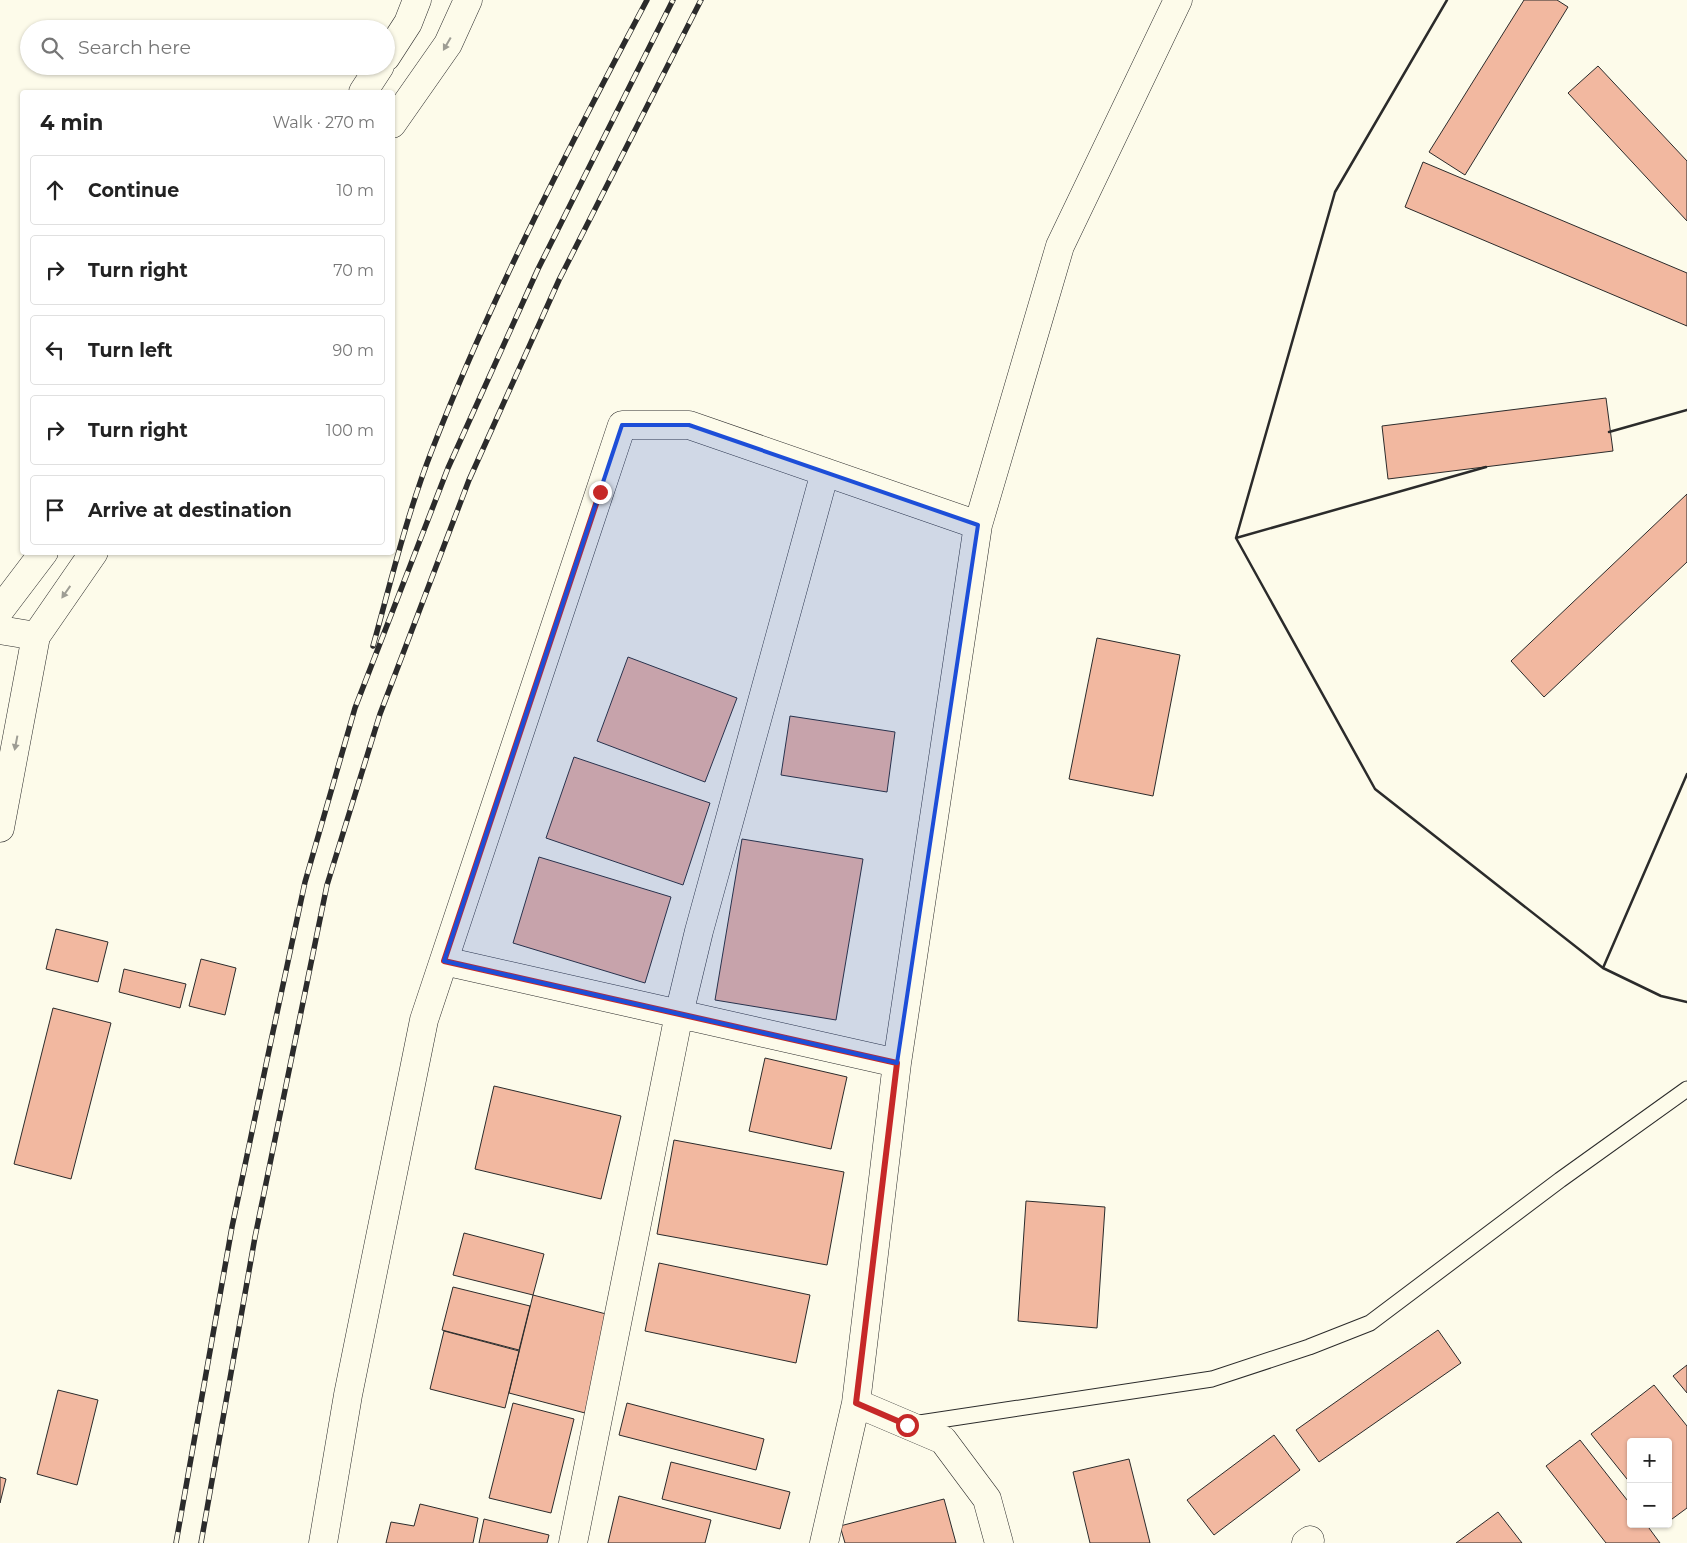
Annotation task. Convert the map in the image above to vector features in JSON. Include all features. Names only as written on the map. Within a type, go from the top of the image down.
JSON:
[{"type":"street","points":[[395,43],[408,23],[417,0]]},
{"type":"street","points":[[395,120],[448,44],[468,0]]},
{"type":"street","points":[[824,1543],[856,1403],[897,1063],[978,525],[1060,246],[1178,0]]},
{"type":"street","points":[[364,90],[374,75]]},
{"type":"street","points":[[323,1543],[348,1395],[424,1020],[622,425],[689,425],[978,525]]},
{"type":"street","points":[[573,1543],[679,1014],[699,931],[825,472]]},
{"type":"street","points":[[0,610],[42,555]]},
{"type":"street","points":[[0,828],[36,636],[92,555]]},
{"type":"street","points":[[0,630],[36,636]]},
{"type":"street","points":[[444,961],[897,1063]]},
{"type":"street","points":[[856,1403],[943,1440],[987,1499],[999,1543]]},
{"type":"lane","points":[[907,1425],[1212,1379],[1309,1347],[1370,1323],[1560,1180],[1687,1089]]},
{"type":"highlighted area","points":[[622,425],[689,425],[978,525],[897,1063],[444,961]]},
{"type":"building","points":[[1524,0],[1557,0],[1568,7],[1465,175],[1429,152]]},
{"type":"building","points":[[1598,66],[1687,161],[1687,221],[1568,93]]},
{"type":"building","points":[[1423,162],[1687,273],[1687,326],[1405,207]]},
{"type":"building","points":[[1606,398],[1613,451],[1388,479],[1382,426]]},
{"type":"building","points":[[1687,494],[1687,562],[1544,697],[1511,661]]},
{"type":"building","points":[[1097,638],[1180,655],[1153,796],[1069,779]]},
{"type":"building","points":[[628,657],[737,698],[705,782],[597,741]]},
{"type":"building","points":[[790,716],[895,732],[887,792],[781,775]]},
{"type":"building","points":[[574,757],[710,803],[683,885],[546,838]]},
{"type":"building","points":[[742,839],[863,859],[836,1020],[715,1000]]},
{"type":"building","points":[[539,857],[671,897],[645,983],[513,943]]},
{"type":"building","points":[[56,929],[108,942],[98,982],[46,969]]},
{"type":"building","points":[[201,959],[236,968],[225,1015],[189,1006]]},
{"type":"building","points":[[124,969],[186,984],[180,1008],[119,992]]},
{"type":"building","points":[[53,1008],[111,1023],[71,1179],[14,1164]]},
{"type":"building","points":[[765,1058],[847,1077],[831,1149],[749,1131]]},
{"type":"building","points":[[494,1086],[621,1116],[601,1199],[475,1169]]},
{"type":"building","points":[[674,1140],[844,1172],[827,1265],[657,1234]]},
{"type":"building","points":[[1026,1201],[1105,1207],[1097,1328],[1018,1321]]},
{"type":"building","points":[[464,1233],[544,1254],[533,1295],[453,1275]]},
{"type":"building","points":[[659,1263],[810,1295],[796,1363],[645,1331]]},
{"type":"building","points":[[453,1287],[530,1306],[519,1350],[442,1330]]},
{"type":"building","points":[[533,1295],[610,1315],[585,1413],[509,1393]]},
{"type":"building","points":[[1438,1330],[1461,1363],[1319,1462],[1296,1430]]},
{"type":"building","points":[[444,1331],[519,1351],[505,1408],[430,1389]]},
{"type":"building","points":[[1687,1365],[1687,1393],[1673,1376]]},
{"type":"building","points":[[1654,1385],[1687,1426],[1687,1508],[1672,1519],[1672,1438],[1627,1438],[1627,1479],[1591,1434]]},
{"type":"building","points":[[58,1390],[98,1400],[77,1485],[37,1474]]},
{"type":"building","points":[[513,1403],[574,1419],[551,1513],[489,1498]]},
{"type":"building","points":[[627,1403],[764,1439],[756,1470],[619,1435]]},
{"type":"building","points":[[1274,1435],[1300,1470],[1214,1535],[1187,1500]]},
{"type":"building","points":[[1580,1440],[1627,1500],[1627,1528],[1649,1528],[1660,1543],[1606,1543],[1546,1466]]},
{"type":"building","points":[[1129,1459],[1150,1543],[1090,1543],[1073,1472]]},
{"type":"building","points":[[671,1462],[790,1492],[780,1529],[662,1499]]},
{"type":"building","points":[[0,1477],[6,1479],[0,1503]]},
{"type":"building","points":[[619,1496],[711,1520],[705,1543],[608,1543]]},
{"type":"building","points":[[944,1499],[956,1543],[845,1543],[840,1526]]},
{"type":"building","points":[[420,1504],[478,1518],[473,1543],[386,1543],[391,1522],[414,1526]]},
{"type":"building","points":[[1498,1512],[1522,1543],[1456,1543]]},
{"type":"building","points":[[484,1519],[549,1535],[547,1543],[479,1543]]},
{"type":"railway","points":[[373,646],[415,498],[455,392],[533,222],[647,0]]},
{"type":"railway","points":[[176,1543],[232,1227],[305,882],[355,708],[448,468],[538,269],[673,0]]},
{"type":"railway","points":[[201,1543],[255,1237],[327,885],[380,714],[469,480],[559,280],[701,0]]},
{"type":"wall","points":[[1447,0],[1335,192],[1236,538],[1375,789],[1603,968],[1661,996],[1687,1002]]},
{"type":"wall","points":[[1609,432],[1687,410]]},
{"type":"wall","points":[[1236,538],[1486,467]]},
{"type":"wall","points":[[1603,968],[1687,774]]},
{"type":"route","points":[[600,492],[444,961],[897,1063],[856,1403],[907,1425]]}]
